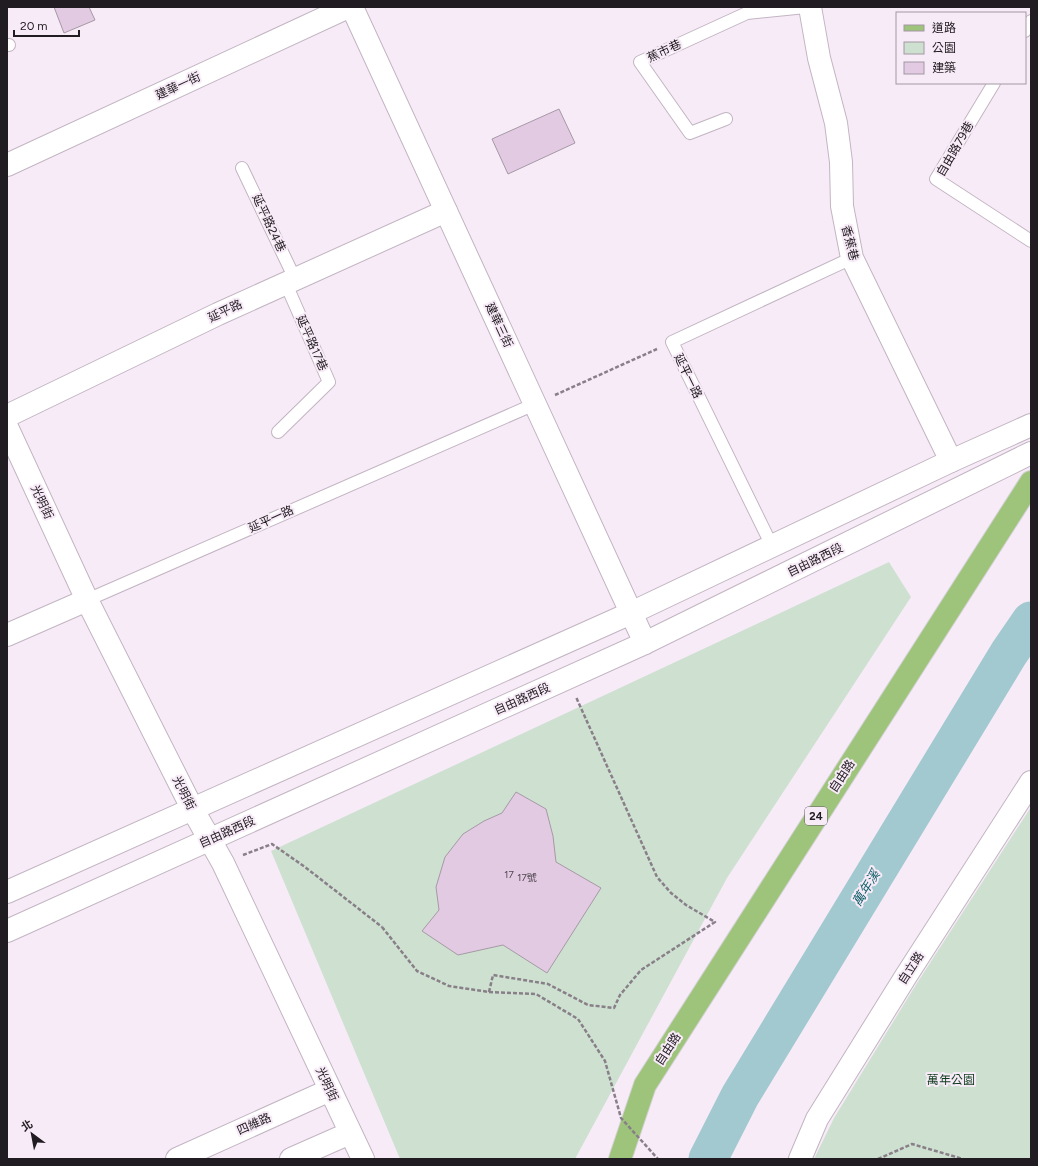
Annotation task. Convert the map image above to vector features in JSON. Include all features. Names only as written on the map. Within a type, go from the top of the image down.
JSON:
[{"type":"main road","name":"自由路","points":[[620,1159],[645,1085],[1031,482]]},
{"type":"street","name":"建華一街","points":[[7,165],[348,7]]},
{"type":"street","name":"建華三街","points":[[352,7],[645,643]]},
{"type":"street","name":"香蕉巷","points":[[810,7],[819,58],[836,124],[841,162],[842,206],[852,258],[951,461]]},
{"type":"street","name":"延平路","points":[[7,416],[218,314],[446,211]]},
{"type":"street","points":[[7,892],[631,613],[951,461],[1031,425]]},
{"type":"street","name":"光明街","points":[[7,427],[87,600],[192,810],[223,863],[362,1159]]},
{"type":"street","name":"自由路西段","points":[[7,931],[645,643],[1031,453]]},
{"type":"street","name":"延平一路","points":[[7,635],[87,600]]},
{"type":"street","name":"自立路","points":[[800,1159],[817,1119],[1031,782]]},
{"type":"street","name":"四維路","points":[[177,1159],[330,1090]]},
{"type":"street","points":[[291,1159],[350,1133]]},
{"type":"lane","name":"蕉市巷","points":[[726,119],[690,133],[640,62],[747,13],[806,7]]},
{"type":"lane","name":"自由路79巷","points":[[993,84],[936,179],[1031,242]]},
{"type":"lane","name":"延平路24巷","points":[[242,168],[290,281]]},
{"type":"lane","name":"延平一路","points":[[772,546],[672,342],[852,258]]},
{"type":"lane","name":"延平路17巷","points":[[278,432],[329,382],[290,281]]},
{"type":"lane","name":"延平一路","points":[[87,600],[535,404]]},
{"type":"path","points":[[535,404],[672,342]]},
{"type":"path","points":[[489,992],[493,975],[548,984],[588,1005],[614,1008],[620,995],[641,970],[715,922],[686,905],[657,877],[568,678]]},
{"type":"path","points":[[223,863],[272,844],[305,867],[382,927],[417,971],[449,986],[489,992],[536,994],[578,1019],[605,1061],[621,1118],[658,1159]]},
{"type":"path","points":[[878,1159],[912,1144],[963,1159]]},
{"type":"green space","points":[[889,562],[911,597],[727,878],[575,1159],[400,1159],[271,851]]},
{"type":"green space","name":"萬年公園","points":[[1031,807],[1031,1159],[814,1159],[834,1118],[917,983]]},
{"type":"building","points":[[54,7],[89,7],[95,20],[64,33]]},
{"type":"building","points":[[559,109],[575,143],[508,174],[492,139]]},
{"type":"building","points":[[516,792],[546,809],[553,836],[556,862],[601,888],[547,973],[503,945],[458,955],[422,931],[439,910],[436,887],[445,857],[463,834],[484,821],[502,813]]},
{"type":"waterway","name":"萬年溪","points":[[708,1159],[740,1096],[1009,653],[1031,621]]}]
